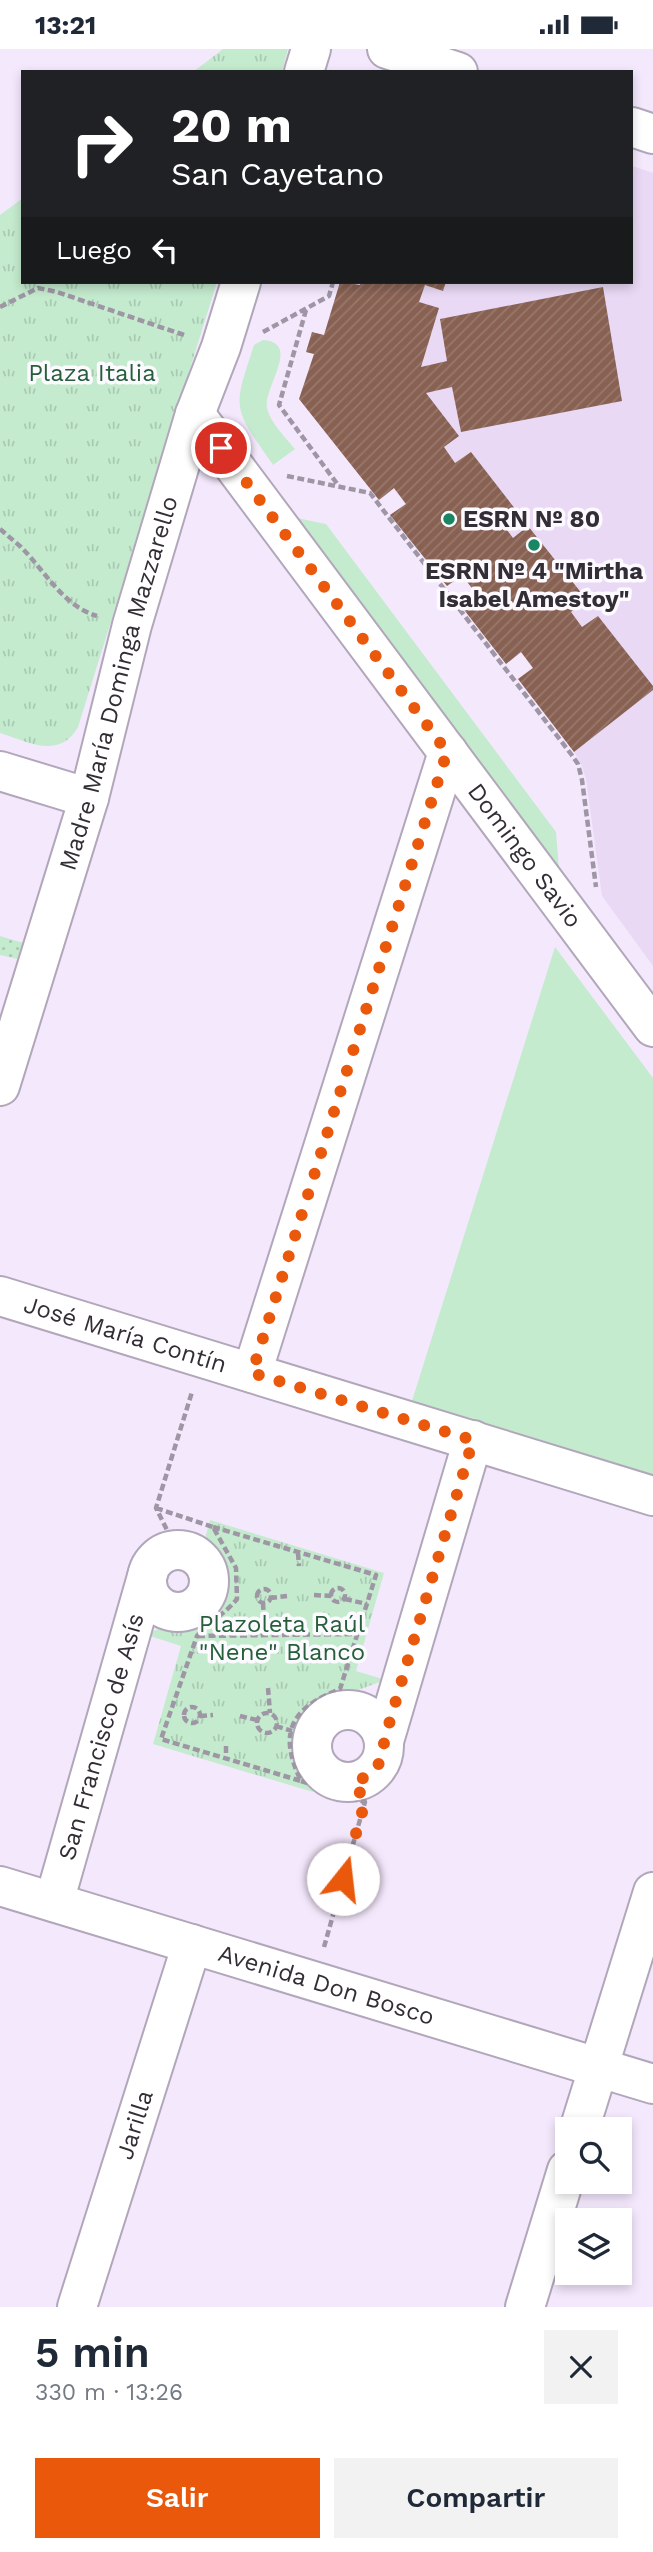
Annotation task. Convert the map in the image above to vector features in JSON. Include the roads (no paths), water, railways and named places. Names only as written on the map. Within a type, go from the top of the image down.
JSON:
[{"type":"street","points":[[305,70],[311,49]]},
{"type":"street","points":[[387,49],[452,70]]},
{"type":"street","points":[[633,127],[653,134]]},
{"type":"street","name":"Madre María Dominga Mazzarello","points":[[0,1086],[89,798],[132,625],[195,414],[240,284]]},
{"type":"street","name":"Domingo Savio","points":[[195,414],[653,1027]]},
{"type":"street","points":[[252,1373],[447,752]]},
{"type":"street","points":[[0,771],[89,798]]},
{"type":"street","name":"José María Contín","points":[[0,1296],[653,1496]]},
{"type":"street","points":[[384,1741],[374,1721],[364,1714],[352,1710],[340,1711],[320,1724],[312,1747],[321,1769],[330,1777],[359,1792],[374,1772],[384,1752],[384,1741],[473,1440]]},
{"type":"street","name":"San Francisco de Asís","points":[[54,1902],[162,1561]]},
{"type":"street","name":"Avenida Don Bosco","points":[[0,1886],[653,2084]]},
{"type":"street","points":[[583,2117],[653,1892]]},
{"type":"street","name":"Jarilla","points":[[77,2307],[192,1944]]},
{"type":"street","points":[[525,2307],[560,2194]]},
{"type":"place","name":"ESRN Nº 80","points":[[449,519]]},
{"type":"place","name":"ESRN Nº 4 \"Mirtha Isabel Amestoy\"","points":[[534,545]]},
{"type":"park label","name":"Plaza Italia","points":[[92,373]]},
{"type":"park label","name":"Plazoleta Raúl \"Nene\" Blanco","points":[[282,1638]]}]
